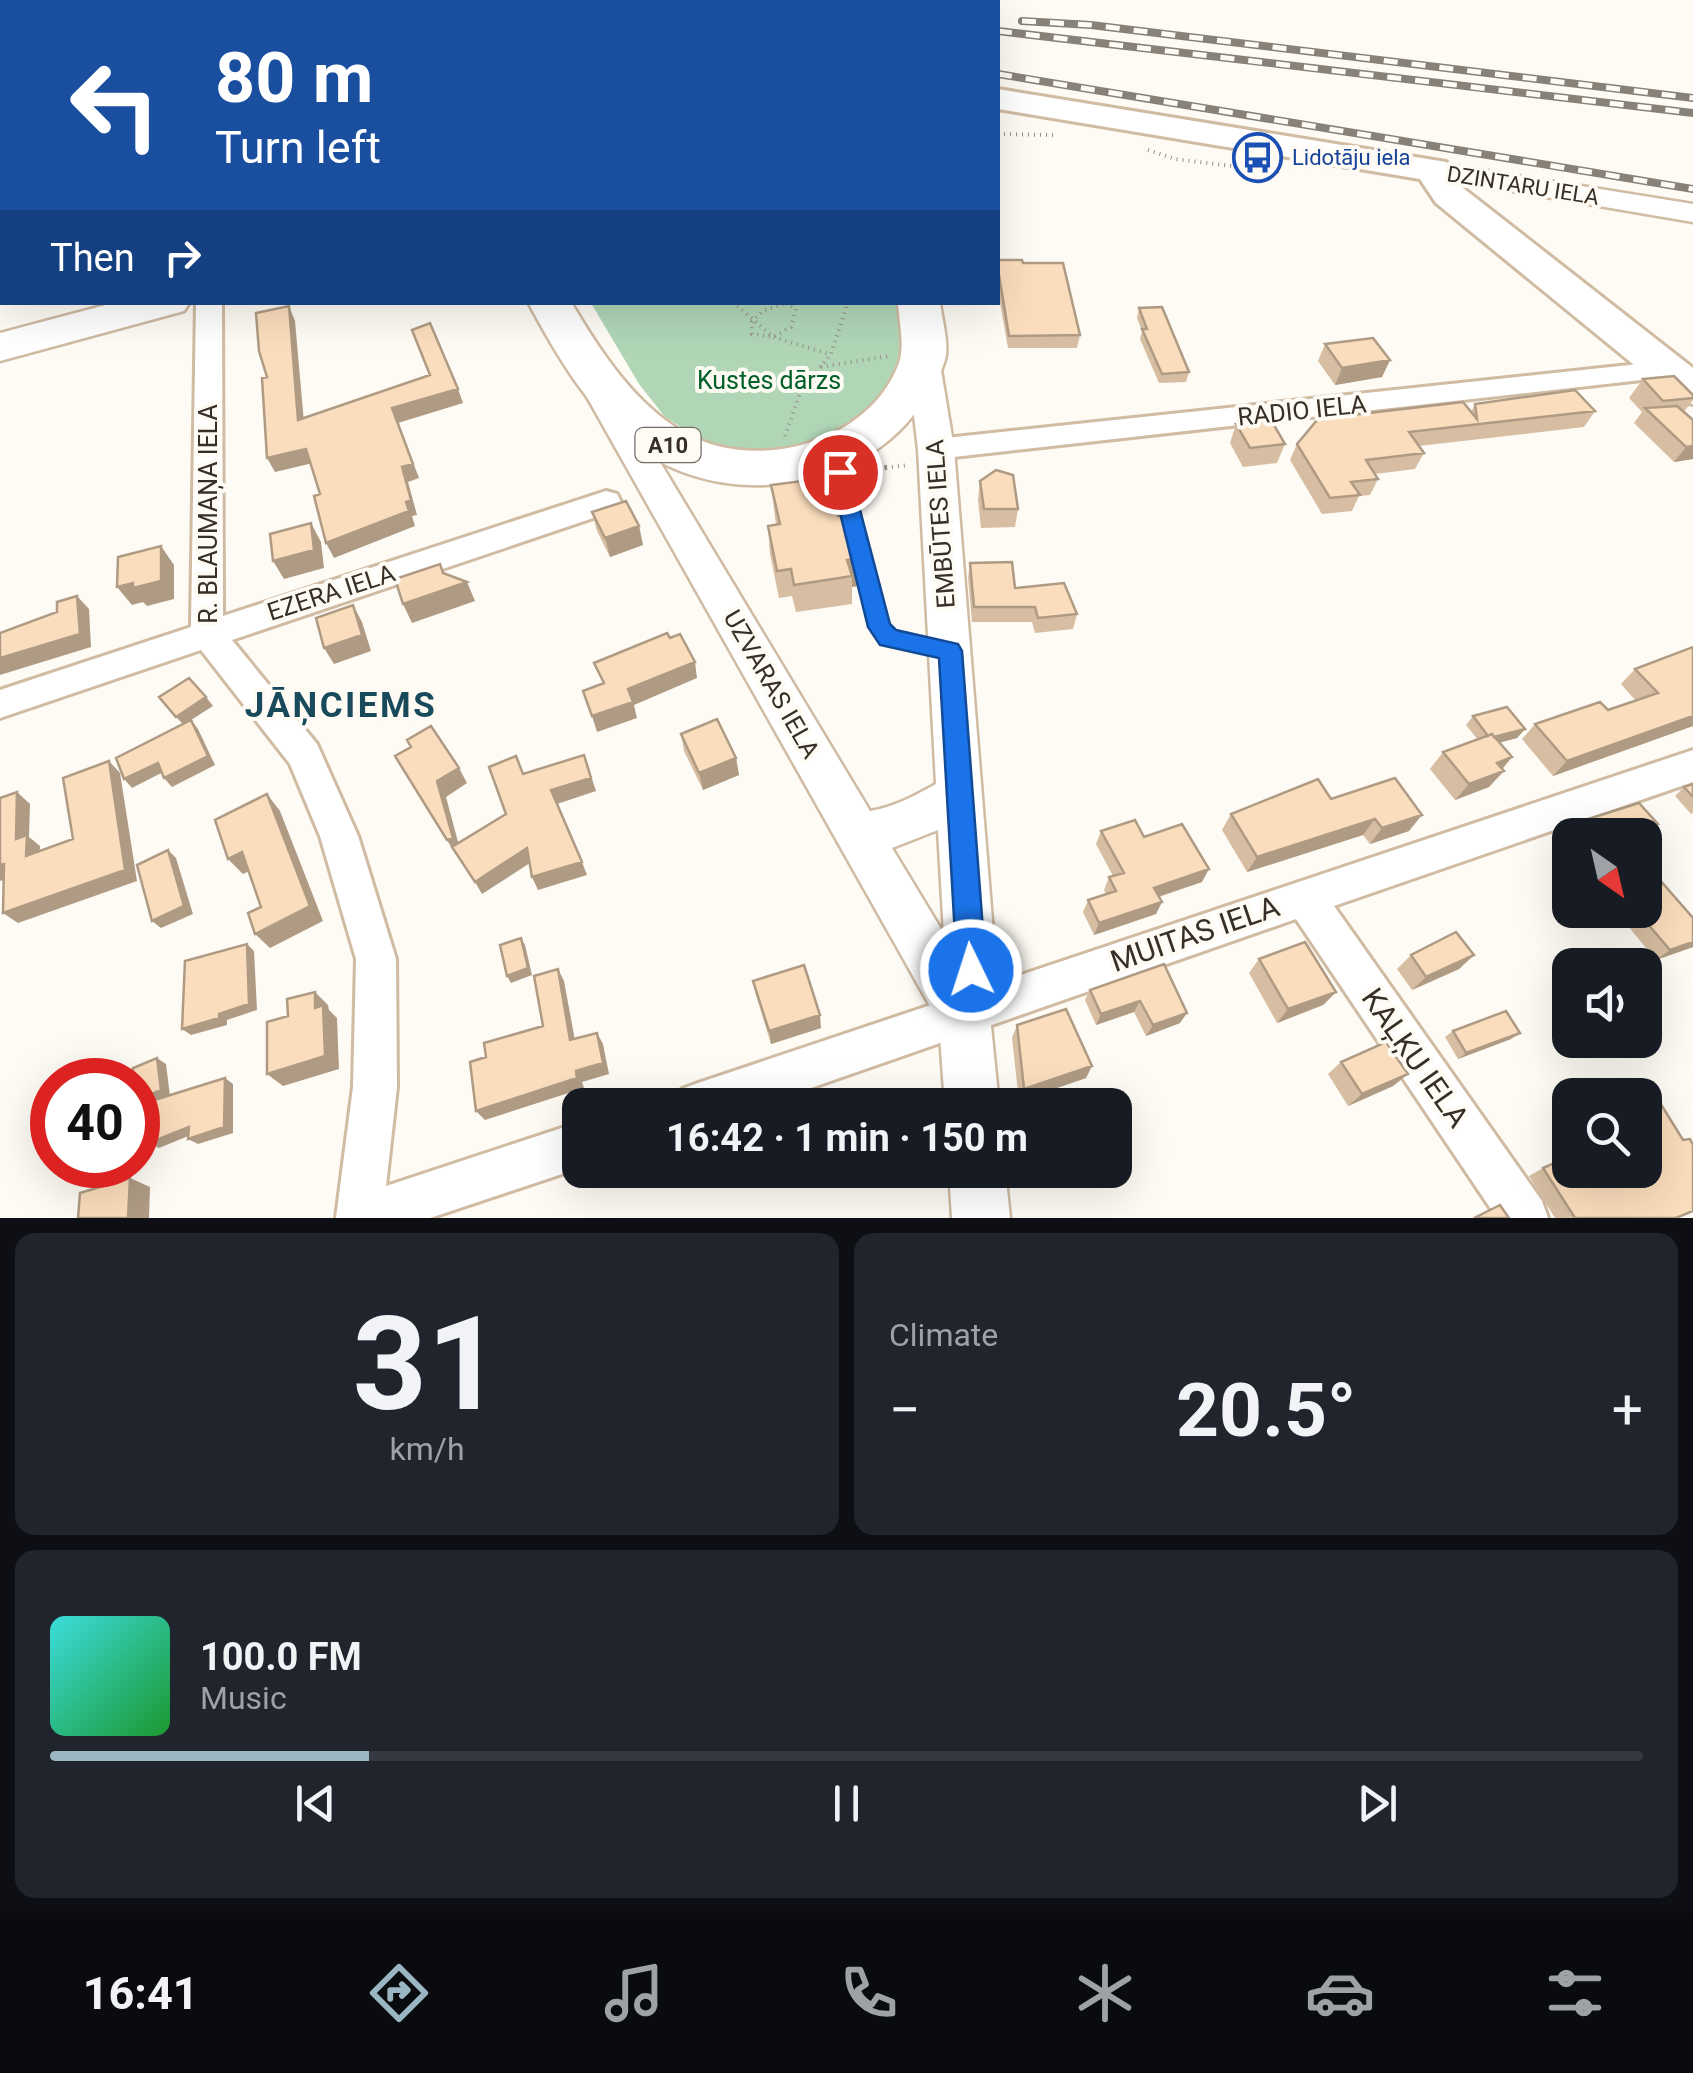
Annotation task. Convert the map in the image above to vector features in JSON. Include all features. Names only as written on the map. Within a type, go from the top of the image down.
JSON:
[{"type":"highway","points":[[0,328],[88,305]]},
{"type":"highway","points":[[0,346],[157,305]]},
{"type":"highway","name":"EMBŪTES IELA","points":[[919,305],[923,356]]},
{"type":"highway","name":"A10","points":[[564,329],[668,446],[707,460],[755,468],[822,458],[878,431],[902,401],[923,356]]},
{"type":"main road","name":"DZINTARU IELA","points":[[1000,99],[1434,170]]},
{"type":"main road","points":[[1000,117],[1136,121]]},
{"type":"main road","points":[[1434,170],[1449,194],[1680,380]]},
{"type":"street","name":"DZINTARU IELA","points":[[1434,170],[1693,213]]},
{"type":"street","name":"R. BLAUMAŅA IELA","points":[[209,305],[207,633],[304,755],[339,836],[376,959],[375,1086],[360,1218]]},
{"type":"street","name":"UZVARAS IELA","points":[[564,329],[964,1016]]},
{"type":"street","name":"EMBŪTES IELA","points":[[923,356],[936,456],[971,970],[964,1016],[970,1088]]},
{"type":"street","name":"RADIO IELA","points":[[936,456],[1680,380]]},
{"type":"street","name":"EZERA IELA","points":[[0,704],[606,502]]},
{"type":"street","name":"MUITAS IELA","points":[[749,1088],[1693,766]]},
{"type":"street","points":[[859,833],[893,830],[920,820],[959,794]]},
{"type":"street","name":"KAĻĶU IELA","points":[[1304,897],[1526,1218]]},
{"type":"street","points":[[360,1218],[562,1150]]},
{"type":"street","points":[[978,1188],[981,1218]]},
{"type":"lane","points":[[840,472],[880,627],[888,638],[950,651]]},
{"type":"path","points":[[736,305],[773,337],[831,354]]},
{"type":"path","points":[[764,305],[768,308]]},
{"type":"path","points":[[752,322],[777,305]]},
{"type":"path","points":[[773,337],[795,321],[796,309],[790,305]]},
{"type":"path","points":[[783,439],[800,393],[831,354],[847,305]]},
{"type":"path","points":[[819,367],[866,356],[923,356]]},
{"type":"path","points":[[840,472],[936,456]]},
{"type":"green space","name":"Kustes dārzs","points":[[592,305],[904,305],[906,363],[894,395],[819,450],[726,455],[665,417],[639,384]]},
{"type":"building","points":[[1000,260],[1063,263],[1080,335],[1009,336]]},
{"type":"building","points":[[289,306],[298,420],[430,375],[412,330],[430,323],[458,389],[392,408],[413,464],[402,467],[411,500],[406,502],[409,511],[326,543],[314,496],[320,494],[306,449],[267,458],[262,378],[267,377],[259,351],[256,313]]},
{"type":"building","points":[[1162,307],[1189,372],[1162,374],[1142,329],[1147,329],[1139,308]]},
{"type":"building","points":[[1373,338],[1390,360],[1342,368],[1325,344]]},
{"type":"building","points":[[1674,376],[1693,398],[1663,401],[1643,379]]},
{"type":"building","points":[[1575,390],[1595,411],[1409,432],[1424,453],[1366,460],[1378,479],[1351,482],[1360,495],[1330,498],[1297,444],[1318,419],[1463,402],[1477,419],[1475,404]]},
{"type":"building","points":[[1677,406],[1693,420],[1693,446],[1686,447],[1645,408]]},
{"type":"building","points":[[1271,420],[1285,444],[1250,448],[1236,424]]},
{"type":"building","points":[[996,470],[1013,475],[1018,509],[984,509],[980,481]]},
{"type":"building","points":[[825,478],[838,516],[847,515],[859,558],[847,560],[852,576],[794,585],[791,569],[777,571],[768,526],[780,524],[771,485]]},
{"type":"building","points":[[626,501],[639,526],[605,538],[592,512]]},
{"type":"building","points":[[311,523],[314,550],[273,561],[270,534]]},
{"type":"building","points":[[161,546],[161,581],[133,588],[133,583],[117,587],[118,557]]},
{"type":"building","points":[[1012,562],[1015,588],[1064,583],[1077,614],[1038,618],[1035,607],[974,607],[970,563]]},
{"type":"building","points":[[440,564],[443,573],[467,582],[403,604],[395,579]]},
{"type":"building","points":[[77,596],[80,634],[0,658],[0,633],[57,612],[57,602]]},
{"type":"building","points":[[353,605],[362,635],[324,648],[316,618]]},
{"type":"building","points":[[667,633],[670,638],[680,634],[695,662],[628,689],[633,702],[592,716],[583,691],[604,683],[594,663]]},
{"type":"building","points":[[1693,647],[1693,716],[1567,761],[1535,724],[1600,702],[1608,710],[1658,693],[1635,669]]},
{"type":"building","points":[[189,678],[206,697],[176,717],[159,697]]},
{"type":"building","points":[[1507,707],[1525,729],[1488,736],[1473,716]]},
{"type":"building","points":[[717,719],[736,758],[699,773],[681,734]]},
{"type":"building","points":[[191,720],[208,756],[164,778],[158,763],[124,779],[116,758]]},
{"type":"building","points":[[431,726],[459,768],[437,781],[453,838],[447,840],[395,756],[411,747],[407,740]]},
{"type":"building","points":[[1492,734],[1512,757],[1497,763],[1504,771],[1469,784],[1443,752]]},
{"type":"building","points":[[584,755],[591,778],[551,790],[582,862],[532,877],[527,848],[475,882],[452,847],[506,814],[489,767],[516,756],[523,774]]},
{"type":"building","points":[[109,761],[125,870],[3,913],[0,798],[17,792],[16,839],[27,835],[26,856],[73,839],[63,778]]},
{"type":"building","points":[[1395,778],[1422,815],[1382,828],[1375,819],[1257,857],[1231,814],[1318,779],[1331,799]]},
{"type":"building","points":[[267,794],[310,906],[255,934],[248,913],[261,907],[242,852],[228,859],[215,820]]},
{"type":"building","points":[[1639,803],[1653,818],[1591,818]]},
{"type":"building","points":[[1135,820],[1144,837],[1182,824],[1209,869],[1154,888],[1162,902],[1099,923],[1088,900],[1116,891],[1109,877],[1124,873],[1101,831]]},
{"type":"building","points":[[168,850],[184,906],[152,921],[137,865]]},
{"type":"building","points":[[1662,882],[1693,918],[1693,942],[1670,950],[1651,928],[1662,928]]},
{"type":"building","points":[[1456,932],[1474,955],[1426,977],[1411,955]]},
{"type":"building","points":[[521,938],[528,968],[507,976],[500,945]]},
{"type":"building","points":[[1305,942],[1336,992],[1288,1009],[1259,959]]},
{"type":"building","points":[[247,944],[249,1004],[182,1029],[185,961]]},
{"type":"building","points":[[1164,964],[1187,1013],[1153,1025],[1140,1001],[1101,1014],[1090,990]]},
{"type":"building","points":[[804,965],[820,1015],[769,1031],[753,981]]},
{"type":"building","points":[[558,969],[570,1040],[597,1033],[603,1063],[576,1071],[577,1078],[476,1111],[470,1062],[486,1057],[484,1043],[543,1026],[534,976]]},
{"type":"building","points":[[315,992],[315,1008],[323,1005],[325,1056],[267,1074],[267,1022],[288,1016],[287,999]]},
{"type":"building","points":[[1066,1009],[1092,1066],[1024,1088],[1017,1025]]},
{"type":"building","points":[[1506,1011],[1520,1033],[1466,1053],[1453,1031]]},
{"type":"building","points":[[1386,1042],[1408,1074],[1362,1094],[1341,1062]]},
{"type":"building","points":[[225,1078],[224,1127],[188,1139],[189,1127],[160,1139],[160,1098]]},
{"type":"building","points":[[1662,1106],[1683,1140],[1690,1139],[1693,1145],[1693,1211],[1676,1218],[1575,1218],[1556,1188],[1662,1188]]},
{"type":"building","points":[[1552,1164],[1552,1182],[1543,1168]]},
{"type":"building","points":[[97,1188],[130,1188],[128,1218],[78,1218],[80,1193]]},
{"type":"building","points":[[1500,1205],[1509,1218],[1474,1218]]},
{"type":"railway","points":[[1022,21],[1091,25],[1693,98]]},
{"type":"railway","points":[[1000,31],[1693,113]]},
{"type":"railway","points":[[1000,74],[1693,189]]},
{"type":"place","name":"Lidotāju iela","points":[[1257,157]]},
{"type":"district","name":"JĀŅCIEMS","points":[[341,705]]},
{"type":"route","points":[[840,472],[880,627],[888,638],[950,651],[971,970]]}]
